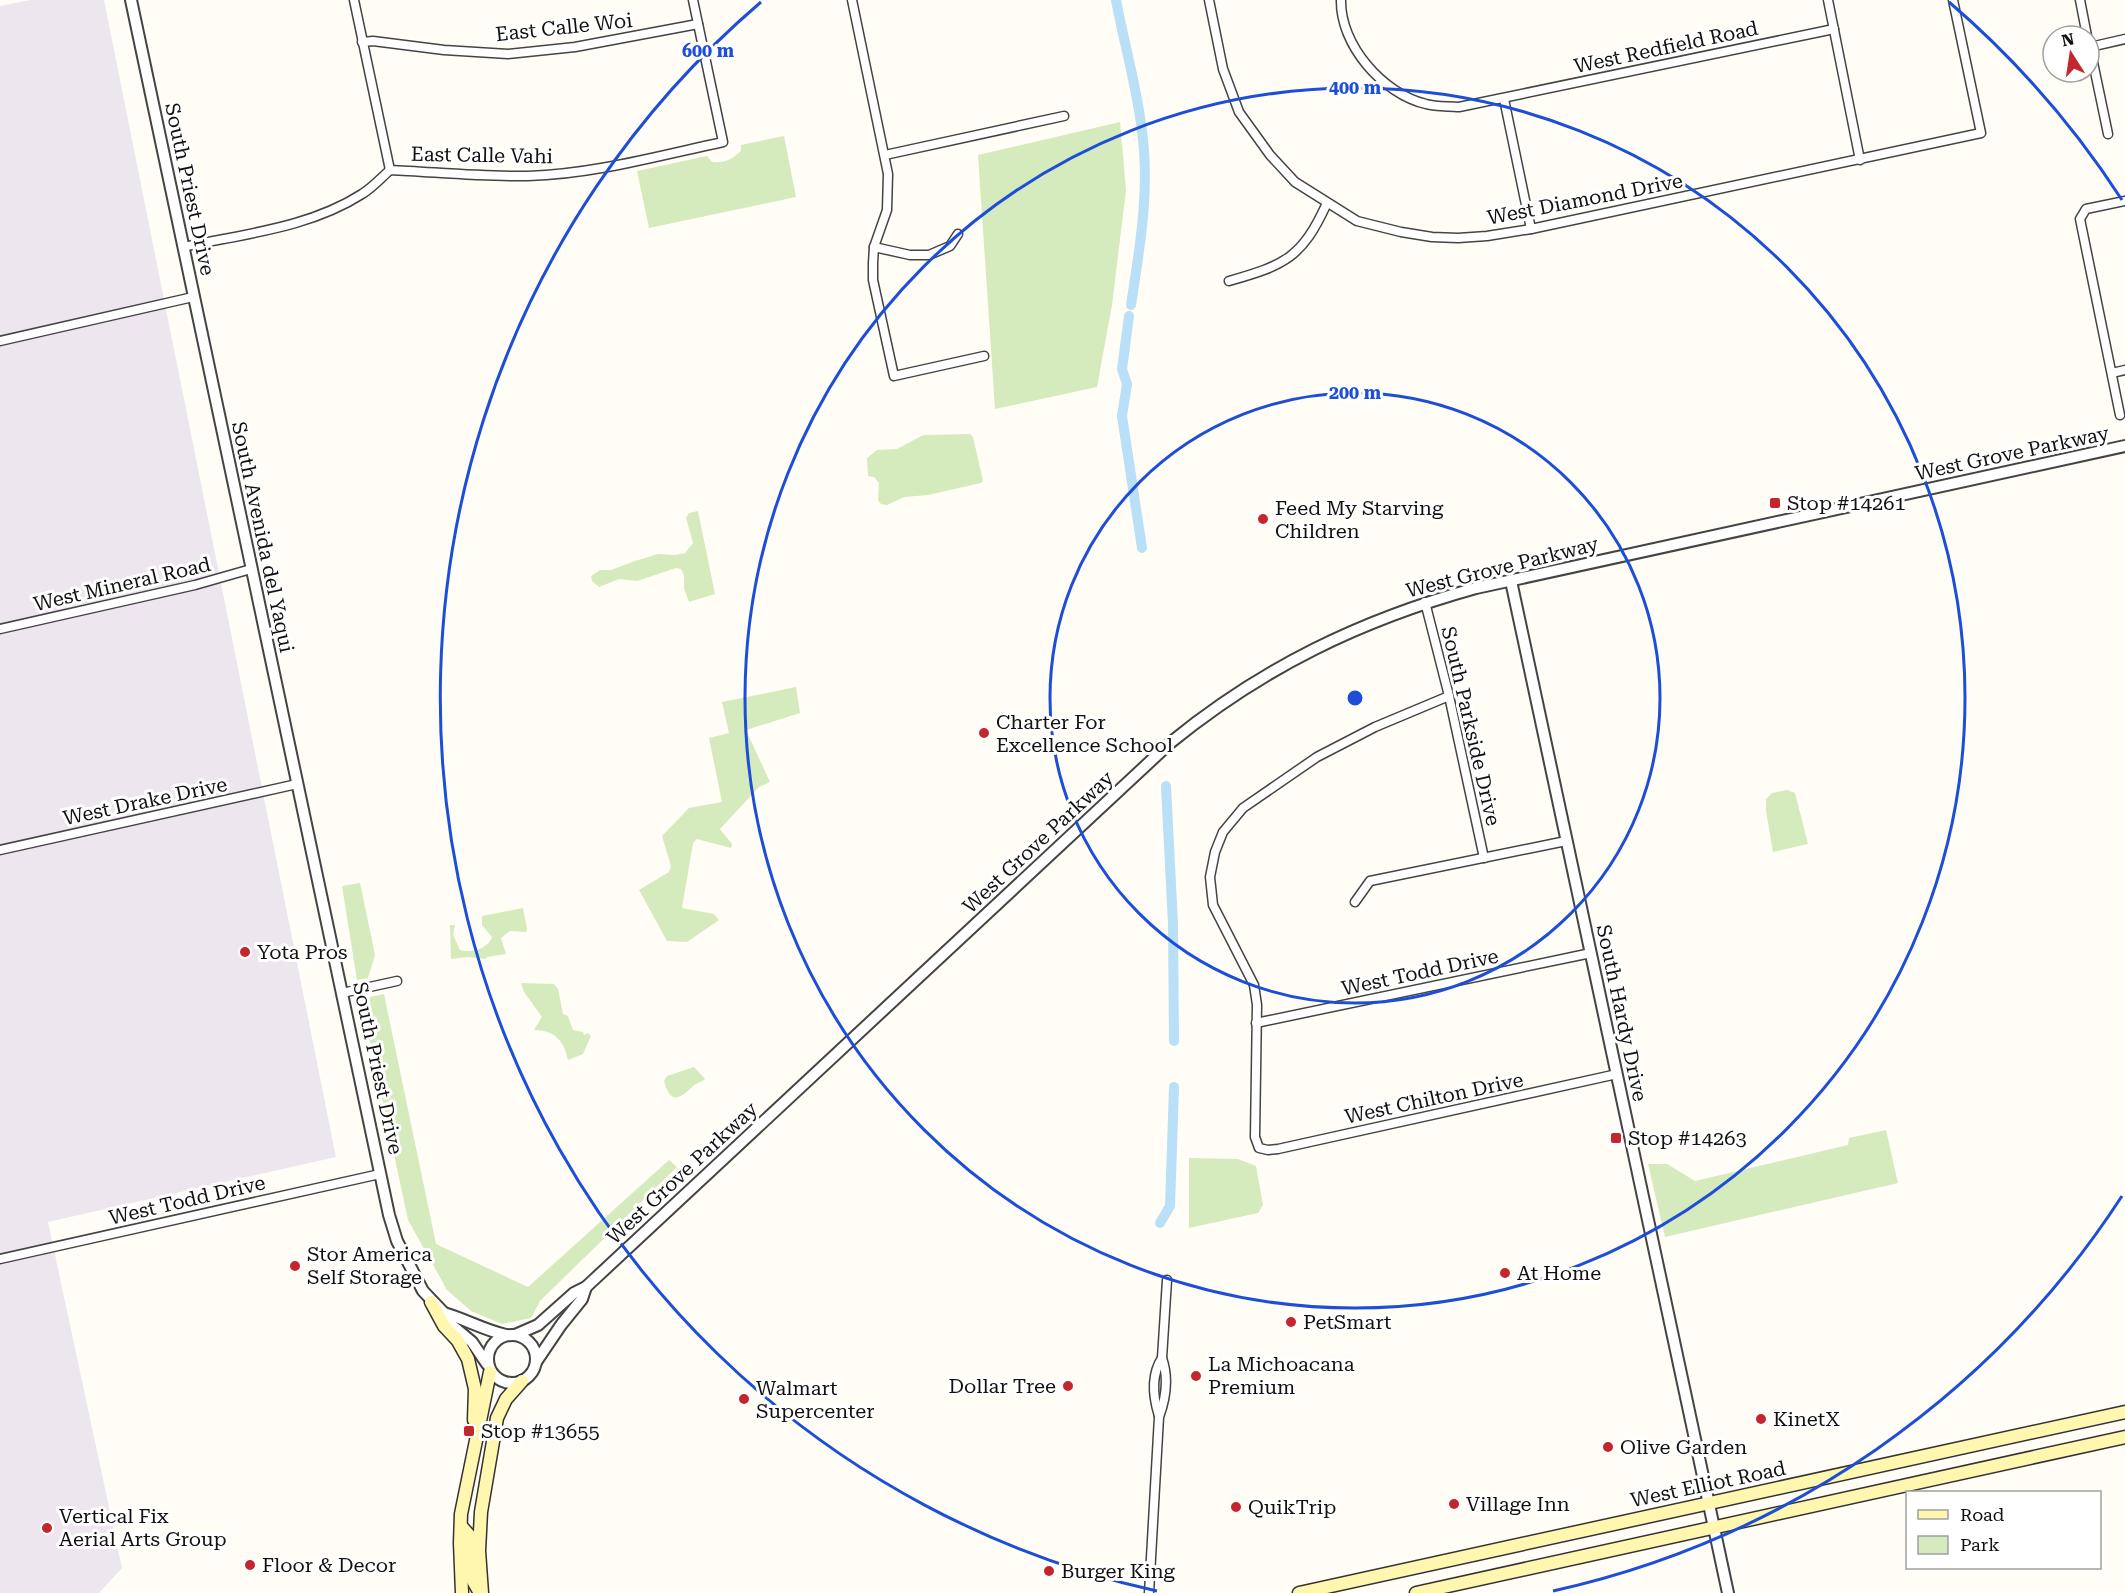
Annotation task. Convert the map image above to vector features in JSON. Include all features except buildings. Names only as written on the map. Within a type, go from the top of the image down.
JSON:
[{"type":"main road","points":[[431,1302],[444,1326],[458,1341],[472,1372],[475,1389],[472,1455]]},
{"type":"main road","points":[[462,1593],[460,1526],[489,1368]]},
{"type":"main road","points":[[481,1593],[479,1551],[481,1512],[497,1418],[506,1399],[522,1382]]},
{"type":"main road","name":"West Elliot Road","points":[[1299,1593],[2125,1412]]},
{"type":"main road","points":[[1416,1593],[2125,1437]]},
{"type":"main road","points":[[460,1526],[469,1536],[472,1579],[481,1593]]},
{"type":"street","name":"South Priest Drive","points":[[131,0],[194,297]]},
{"type":"street","points":[[354,0],[390,170]]},
{"type":"street","points":[[693,0],[698,24]]},
{"type":"street","points":[[852,0],[888,174],[887,210],[874,247],[873,280],[894,376],[984,356]]},
{"type":"street","points":[[1209,0],[1223,69],[1239,112],[1270,155],[1289,175],[1327,203],[1314,232],[1300,248],[1280,264],[1229,281]]},
{"type":"street","name":"West Redfield Road","points":[[1341,0],[1341,9],[1350,41],[1368,68],[1398,92],[1426,104],[1459,107],[1834,28]]},
{"type":"street","points":[[1828,0],[1860,160]]},
{"type":"street","name":"West Diamond Drive","points":[[1327,203],[1357,221],[1401,232],[1432,237],[1487,236],[1532,229],[1981,133],[1953,0]]},
{"type":"street","points":[[2080,0],[2085,24]]},
{"type":"street","name":"East Calle Woi","points":[[362,42],[373,41],[444,50],[508,54],[575,46],[698,24]]},
{"type":"street","name":"East Calle Vahi","points":[[183,247],[309,220],[365,193],[390,170],[489,176],[567,173],[606,168],[723,142],[698,24]]},
{"type":"street","points":[[2101,43],[2125,39]]},
{"type":"street","points":[[2097,84],[2108,134]]},
{"type":"street","points":[[1504,99],[1532,229]]},
{"type":"street","points":[[885,155],[1064,116]]},
{"type":"street","points":[[2120,415],[2080,219],[2086,209],[2125,201]]},
{"type":"street","points":[[874,247],[910,255],[929,255],[950,246],[958,234]]},
{"type":"street","points":[[0,341],[194,297]]},
{"type":"street","name":"South Avenida del Yaqui","points":[[194,297],[297,784]]},
{"type":"street","points":[[2112,373],[2125,370]]},
{"type":"street","name":"West Grove Parkway","points":[[511,1335],[538,1324],[574,1293],[586,1287],[1170,743],[1226,700],[1293,659],[1360,626],[1425,602],[1510,581],[2125,446]]},
{"type":"street","name":"West Mineral Road","points":[[0,629],[195,585],[251,569]]},
{"type":"street","name":"South Hardy Drive","points":[[1510,581],[1728,1593]]},
{"type":"street","name":"South Parkside Drive","points":[[1425,602],[1449,696],[1484,858]]},
{"type":"street","points":[[1256,1023],[1257,1005],[1254,985],[1213,905],[1210,877],[1215,852],[1223,832],[1243,808],[1317,758],[1375,727],[1449,696]]},
{"type":"street","name":"South Priest Drive","points":[[297,784],[389,1215],[398,1241],[423,1292],[444,1313],[489,1331],[511,1335]]},
{"type":"street","name":"West Drake Drive","points":[[0,850],[297,784]]},
{"type":"street","points":[[1355,902],[1370,881],[1566,841]]},
{"type":"street","name":"West Todd Drive","points":[[1256,1023],[1591,952]]},
{"type":"street","points":[[342,993],[397,981]]},
{"type":"street","name":"West Chilton Drive","points":[[1256,1023],[1255,1137],[1259,1148],[1268,1150],[1617,1074]]},
{"type":"street","name":"West Todd Drive","points":[[0,1259],[380,1174]]},
{"type":"street","points":[[1149,1593],[1159,1417],[1165,1400],[1166,1370],[1162,1358],[1167,1280]]},
{"type":"street","name":"West Grove Parkway","points":[[536,1362],[582,1299],[586,1287]]},
{"type":"street","name":"South Priest Drive","points":[[444,1313],[448,1322],[472,1342],[489,1368]]},
{"type":"street","points":[[511,1335],[529,1341],[536,1355],[536,1362],[529,1377],[522,1382],[508,1383],[501,1381],[489,1368],[489,1349],[499,1338],[511,1335]]},
{"type":"shaded area","points":[[30,0],[104,0],[336,1157],[48,1222],[122,1568],[99,1593],[0,1593],[0,6]]},
{"type":"green space","points":[[1120,122],[1126,190],[1112,305],[1097,387],[995,409],[978,155]]},
{"type":"green space","points":[[784,136],[796,197],[649,228],[637,171],[707,156],[712,162],[724,161],[731,159],[741,151],[741,145]]},
{"type":"green space","points":[[970,434],[973,437],[983,481],[981,483],[928,495],[904,497],[887,505],[881,504],[878,500],[879,483],[874,477],[868,476],[867,458],[877,450],[897,449],[923,435]]},
{"type":"green space","points":[[698,511],[715,594],[689,602],[684,588],[684,575],[681,569],[676,568],[637,581],[619,579],[599,587],[592,581],[591,576],[600,570],[611,570],[658,554],[685,553],[693,543],[686,518],[689,513]]},
{"type":"green space","points":[[796,687],[800,713],[746,730],[770,782],[759,787],[720,829],[732,844],[731,848],[697,839],[693,843],[682,908],[714,914],[719,920],[687,942],[667,941],[639,890],[669,872],[671,866],[662,836],[689,808],[722,802],[709,738],[729,733],[722,702]]},
{"type":"green space","points":[[1787,790],[1795,793],[1808,844],[1773,852],[1766,799],[1772,793]]},
{"type":"green space","points":[[360,883],[375,955],[368,978],[357,980],[342,886]]},
{"type":"green space","points":[[523,908],[526,932],[510,931],[501,938],[506,954],[486,959],[467,957],[451,959],[450,925],[455,925],[453,935],[460,950],[470,951],[487,945],[492,937],[482,925],[482,916]]},
{"type":"green space","points":[[521,983],[554,984],[558,989],[563,1014],[568,1016],[573,1030],[583,1032],[584,1035],[588,1033],[591,1036],[583,1054],[568,1060],[564,1047],[553,1034],[534,1030],[542,1017],[524,992]]},
{"type":"green space","points":[[384,994],[436,1244],[528,1287],[669,1160],[677,1167],[540,1301],[531,1318],[502,1324],[471,1311],[447,1290],[408,1220],[361,999]]},
{"type":"green space","points":[[694,1067],[705,1079],[679,1097],[672,1096],[664,1081],[667,1076]]},
{"type":"green space","points":[[1886,1130],[1898,1183],[1665,1237],[1648,1164],[1667,1164],[1695,1181],[1848,1145],[1849,1138]]},
{"type":"green space","points":[[1189,1158],[1238,1159],[1256,1166],[1263,1205],[1258,1213],[1189,1228]]},
{"type":"waterway","points":[[1116,0],[1137,98],[1144,153],[1143,218],[1131,305]]},
{"type":"waterway","points":[[1129,316],[1122,369],[1127,384],[1122,416],[1142,548]]},
{"type":"waterway","points":[[1166,786],[1173,924],[1174,1041]]},
{"type":"waterway","points":[[1160,1223],[1170,1206],[1174,1087]]},
{"type":"place","name":"Stop #14261","points":[[1775,503]]},
{"type":"place","name":"Feed My Starving Children","points":[[1263,519]]},
{"type":"place","name":"Charter For Excellence School","points":[[984,733]]},
{"type":"place","name":"Yota Pros","points":[[245,952]]},
{"type":"place","name":"Stop #14263","points":[[1616,1138]]},
{"type":"place","name":"Stor America Self Storage","points":[[295,1266]]},
{"type":"place","name":"At Home","points":[[1505,1273]]},
{"type":"place","name":"PetSmart","points":[[1291,1322]]},
{"type":"place","name":"La Michoacana Premium","points":[[1196,1376]]},
{"type":"place","name":"Dollar Tree","points":[[1068,1386]]},
{"type":"place","name":"Walmart Supercenter","points":[[744,1399]]},
{"type":"place","name":"KinetX","points":[[1761,1419]]},
{"type":"place","name":"Stop #13655","points":[[469,1431]]},
{"type":"place","name":"Olive Garden","points":[[1608,1447]]},
{"type":"place","name":"Village Inn","points":[[1454,1504]]},
{"type":"place","name":"QuikTrip","points":[[1236,1507]]},
{"type":"place","name":"Vertical Fix Aerial Arts Group","points":[[47,1528]]},
{"type":"place","name":"Floor & Decor","points":[[250,1565]]},
{"type":"place","name":"Burger King","points":[[1049,1571]]}]
